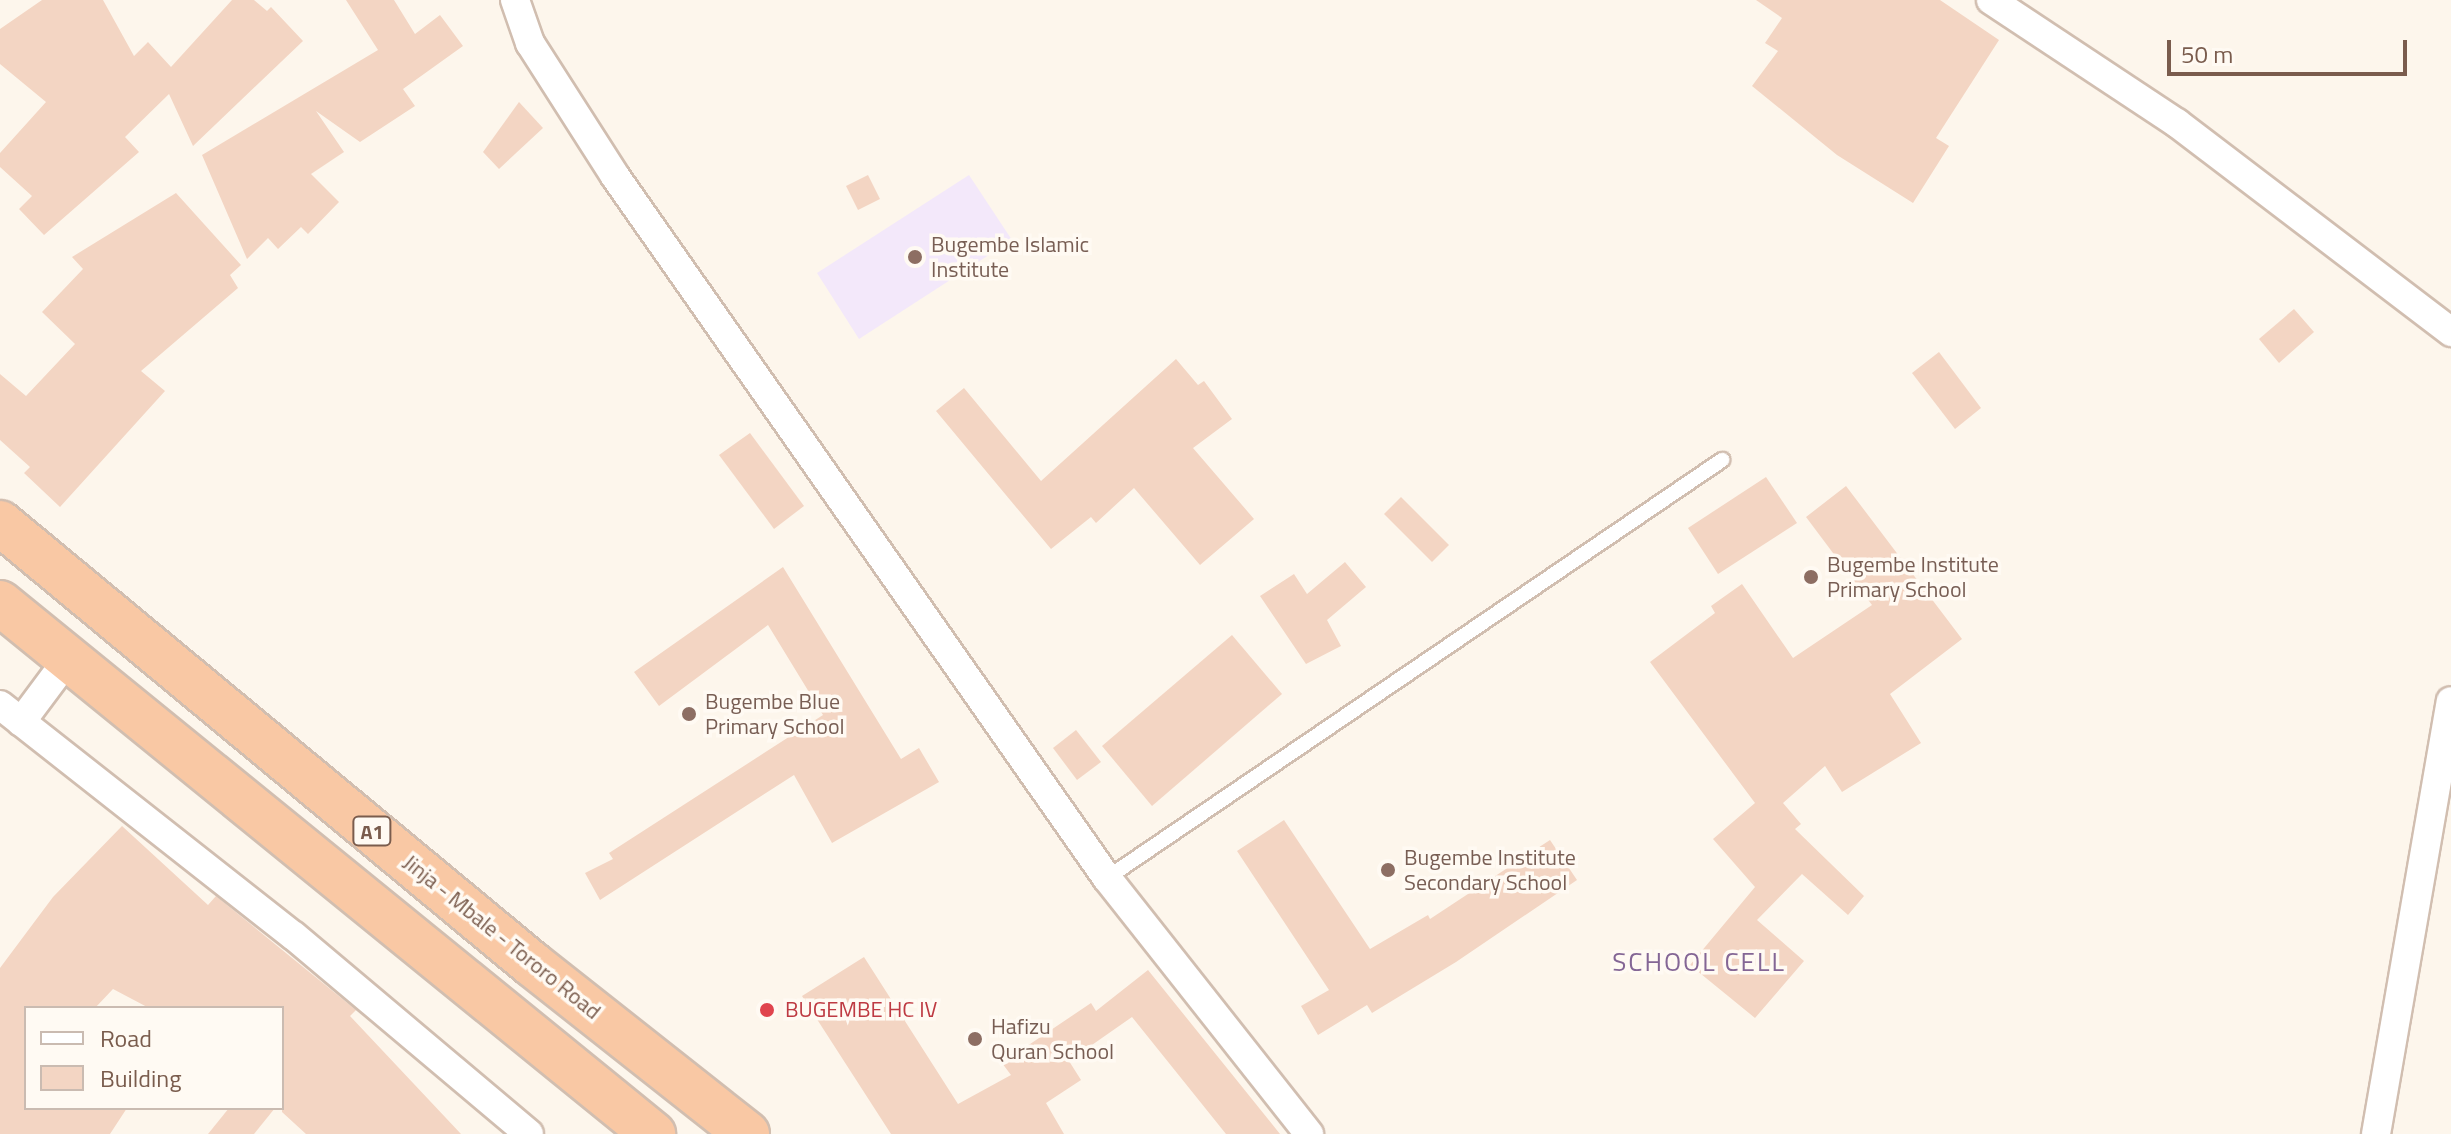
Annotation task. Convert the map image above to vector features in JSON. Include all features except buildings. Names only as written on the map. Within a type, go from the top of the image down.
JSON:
[{"type":"highway","name":"Jinja - Mbale - Tororo Road","points":[[0,523],[532,964],[747,1134]]},
{"type":"highway","points":[[0,603],[653,1134]]},
{"type":"street","points":[[515,0],[530,43],[615,176],[1107,878],[1309,1134]]},
{"type":"street","points":[[1991,0],[2177,123],[2451,332]]},
{"type":"street","points":[[68,659],[10,714],[294,936],[529,1134]]},
{"type":"street","points":[[2376,1134],[2451,701]]},
{"type":"lane","points":[[1107,878],[1722,460]]},
{"type":"shaded area","name":"Bugembe Islamic Institute","points":[[969,175],[1012,240],[859,339],[817,273]]},
{"type":"place","name":"Bugembe Islamic Institute","points":[[915,257]]},
{"type":"place","name":"Bugembe Institute Primary School","points":[[1811,577]]},
{"type":"place","name":"Bugembe Blue Primary School","points":[[689,714]]},
{"type":"place","name":"Bugembe Institute Secondary School","points":[[1388,870]]},
{"type":"place","name":"BUGEMBE HC IV","points":[[767,1010]]},
{"type":"place","name":"Hafizu Quran School","points":[[975,1039]]},
{"type":"district","name":"SCHOOL CELL","points":[[1699,962]]}]
